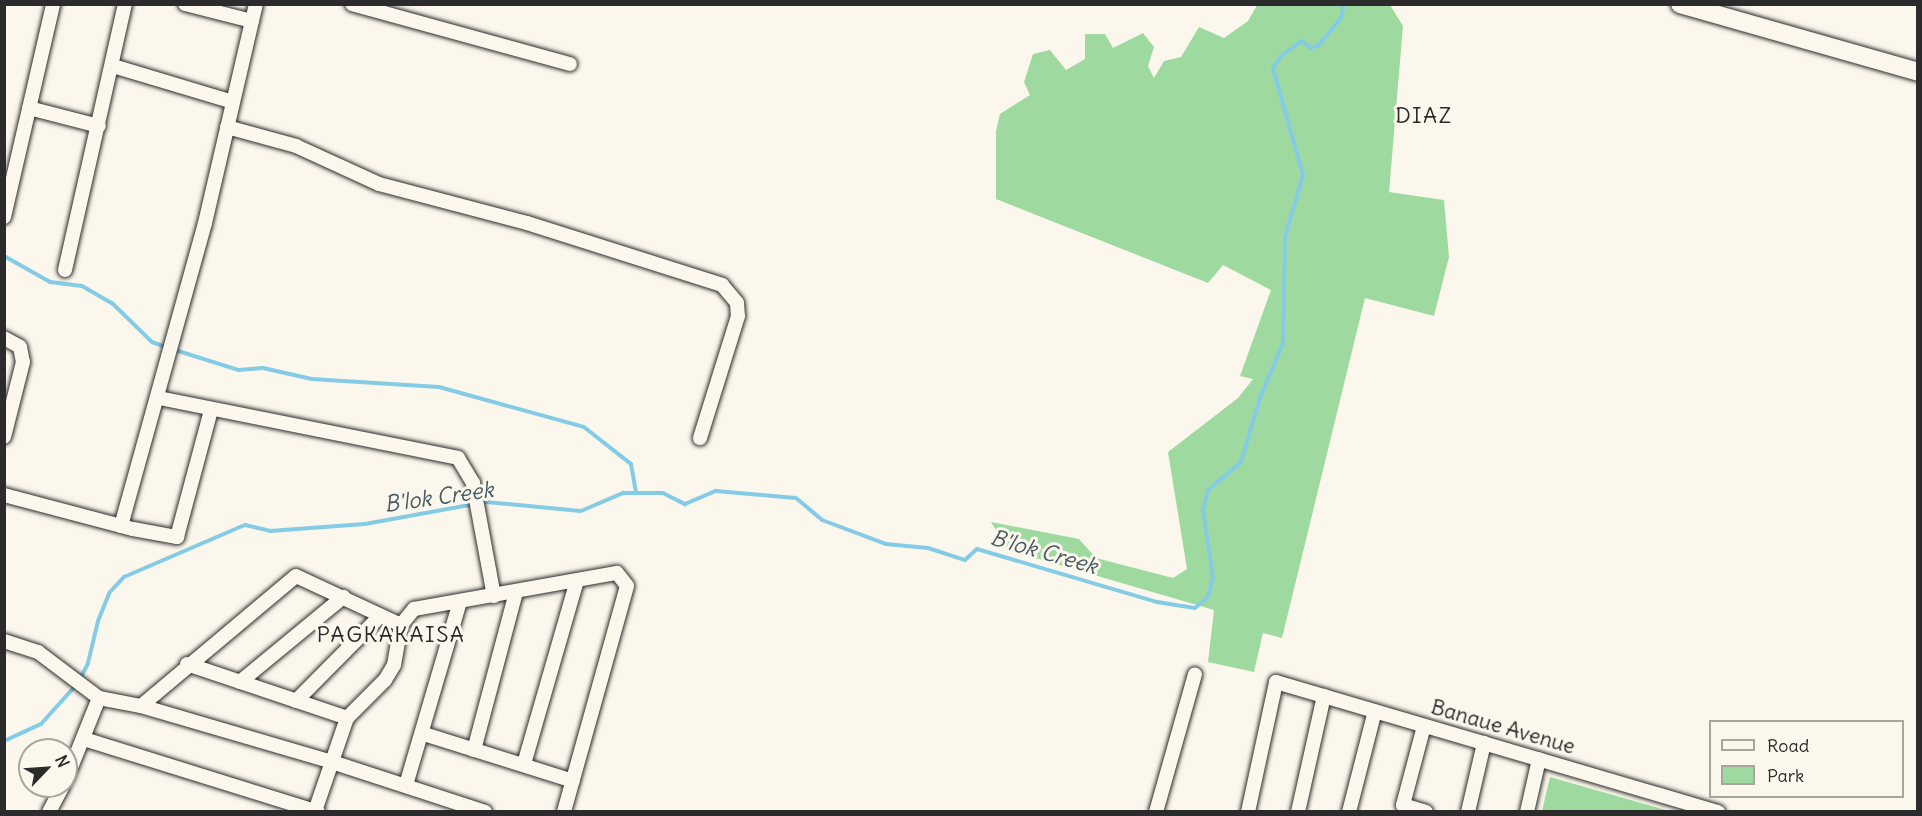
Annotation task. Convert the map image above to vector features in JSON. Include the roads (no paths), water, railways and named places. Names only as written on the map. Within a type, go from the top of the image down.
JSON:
[{"type":"main road","points":[[1680,4],[1917,72]]},
{"type":"street","points":[[4,217],[52,4]]},
{"type":"street","points":[[65,270],[113,66],[125,4]]},
{"type":"street","points":[[185,4],[252,21]]},
{"type":"street","points":[[121,526],[159,398],[256,4]]},
{"type":"street","points":[[352,4],[570,64]]},
{"type":"street","points":[[113,66],[233,102]]},
{"type":"street","points":[[29,108],[99,126]]},
{"type":"street","points":[[227,127],[296,146],[379,184],[527,223],[722,285],[737,303],[738,316],[700,438]]},
{"type":"street","points":[[4,338],[20,347],[23,362],[4,437]]},
{"type":"street","points":[[159,398],[450,456],[463,462],[475,495],[494,596]]},
{"type":"street","points":[[4,495],[121,526],[177,537],[211,410]]},
{"type":"street","points":[[84,739],[316,811],[347,718],[390,673],[401,625],[419,606],[460,602],[617,573],[627,586],[564,812]]},
{"type":"street","points":[[141,706],[187,664],[291,578],[304,576],[401,625]]},
{"type":"street","points":[[524,764],[577,580]]},
{"type":"street","points":[[474,750],[516,592]]},
{"type":"street","points":[[240,682],[343,597]]},
{"type":"street","points":[[405,785],[424,734],[460,602]]},
{"type":"street","points":[[296,701],[380,616]]},
{"type":"street","points":[[4,641],[38,652],[69,679],[99,698],[141,706],[332,762],[485,812]]},
{"type":"street","points":[[187,664],[347,718]]},
{"type":"street","points":[[1156,812],[1195,674]]},
{"type":"street","name":"Banaue Avenue","points":[[1248,812],[1276,682],[1539,759],[1692,808],[1718,812]]},
{"type":"street","points":[[1298,812],[1324,696]]},
{"type":"street","points":[[78,753],[99,698]]},
{"type":"street","points":[[1349,812],[1375,711]]},
{"type":"street","points":[[1424,726],[1403,805],[1426,812]]},
{"type":"street","points":[[424,734],[573,781]]},
{"type":"street","points":[[1468,812],[1484,743]]},
{"type":"street","points":[[1527,812],[1539,759]]},
{"type":"street","points":[[49,812],[57,798]]},
{"type":"waterway","name":"B'lok Creek","points":[[4,741],[41,724],[78,683],[88,663],[98,621],[110,592],[124,577],[245,525],[270,531],[365,524],[486,502],[581,511],[623,493],[663,493],[685,504],[716,491],[796,498],[822,520],[886,544],[928,548],[965,560],[977,549],[1157,602],[1195,608],[1208,597],[1213,577],[1203,510],[1208,490],[1241,462],[1260,398],[1283,343],[1285,237],[1303,175],[1273,68],[1281,56],[1302,41],[1311,48],[1319,45],[1341,18],[1344,4]]},
{"type":"waterway","points":[[4,256],[50,282],[82,286],[112,303],[152,342],[163,346]]},
{"type":"waterway","points":[[175,350],[239,370],[263,368],[312,379],[439,387],[584,427],[631,464],[636,493]]},
{"type":"district","name":"DIAZ","points":[[1424,116]]},
{"type":"district","name":"PAGKAKAISA","points":[[391,635]]}]
